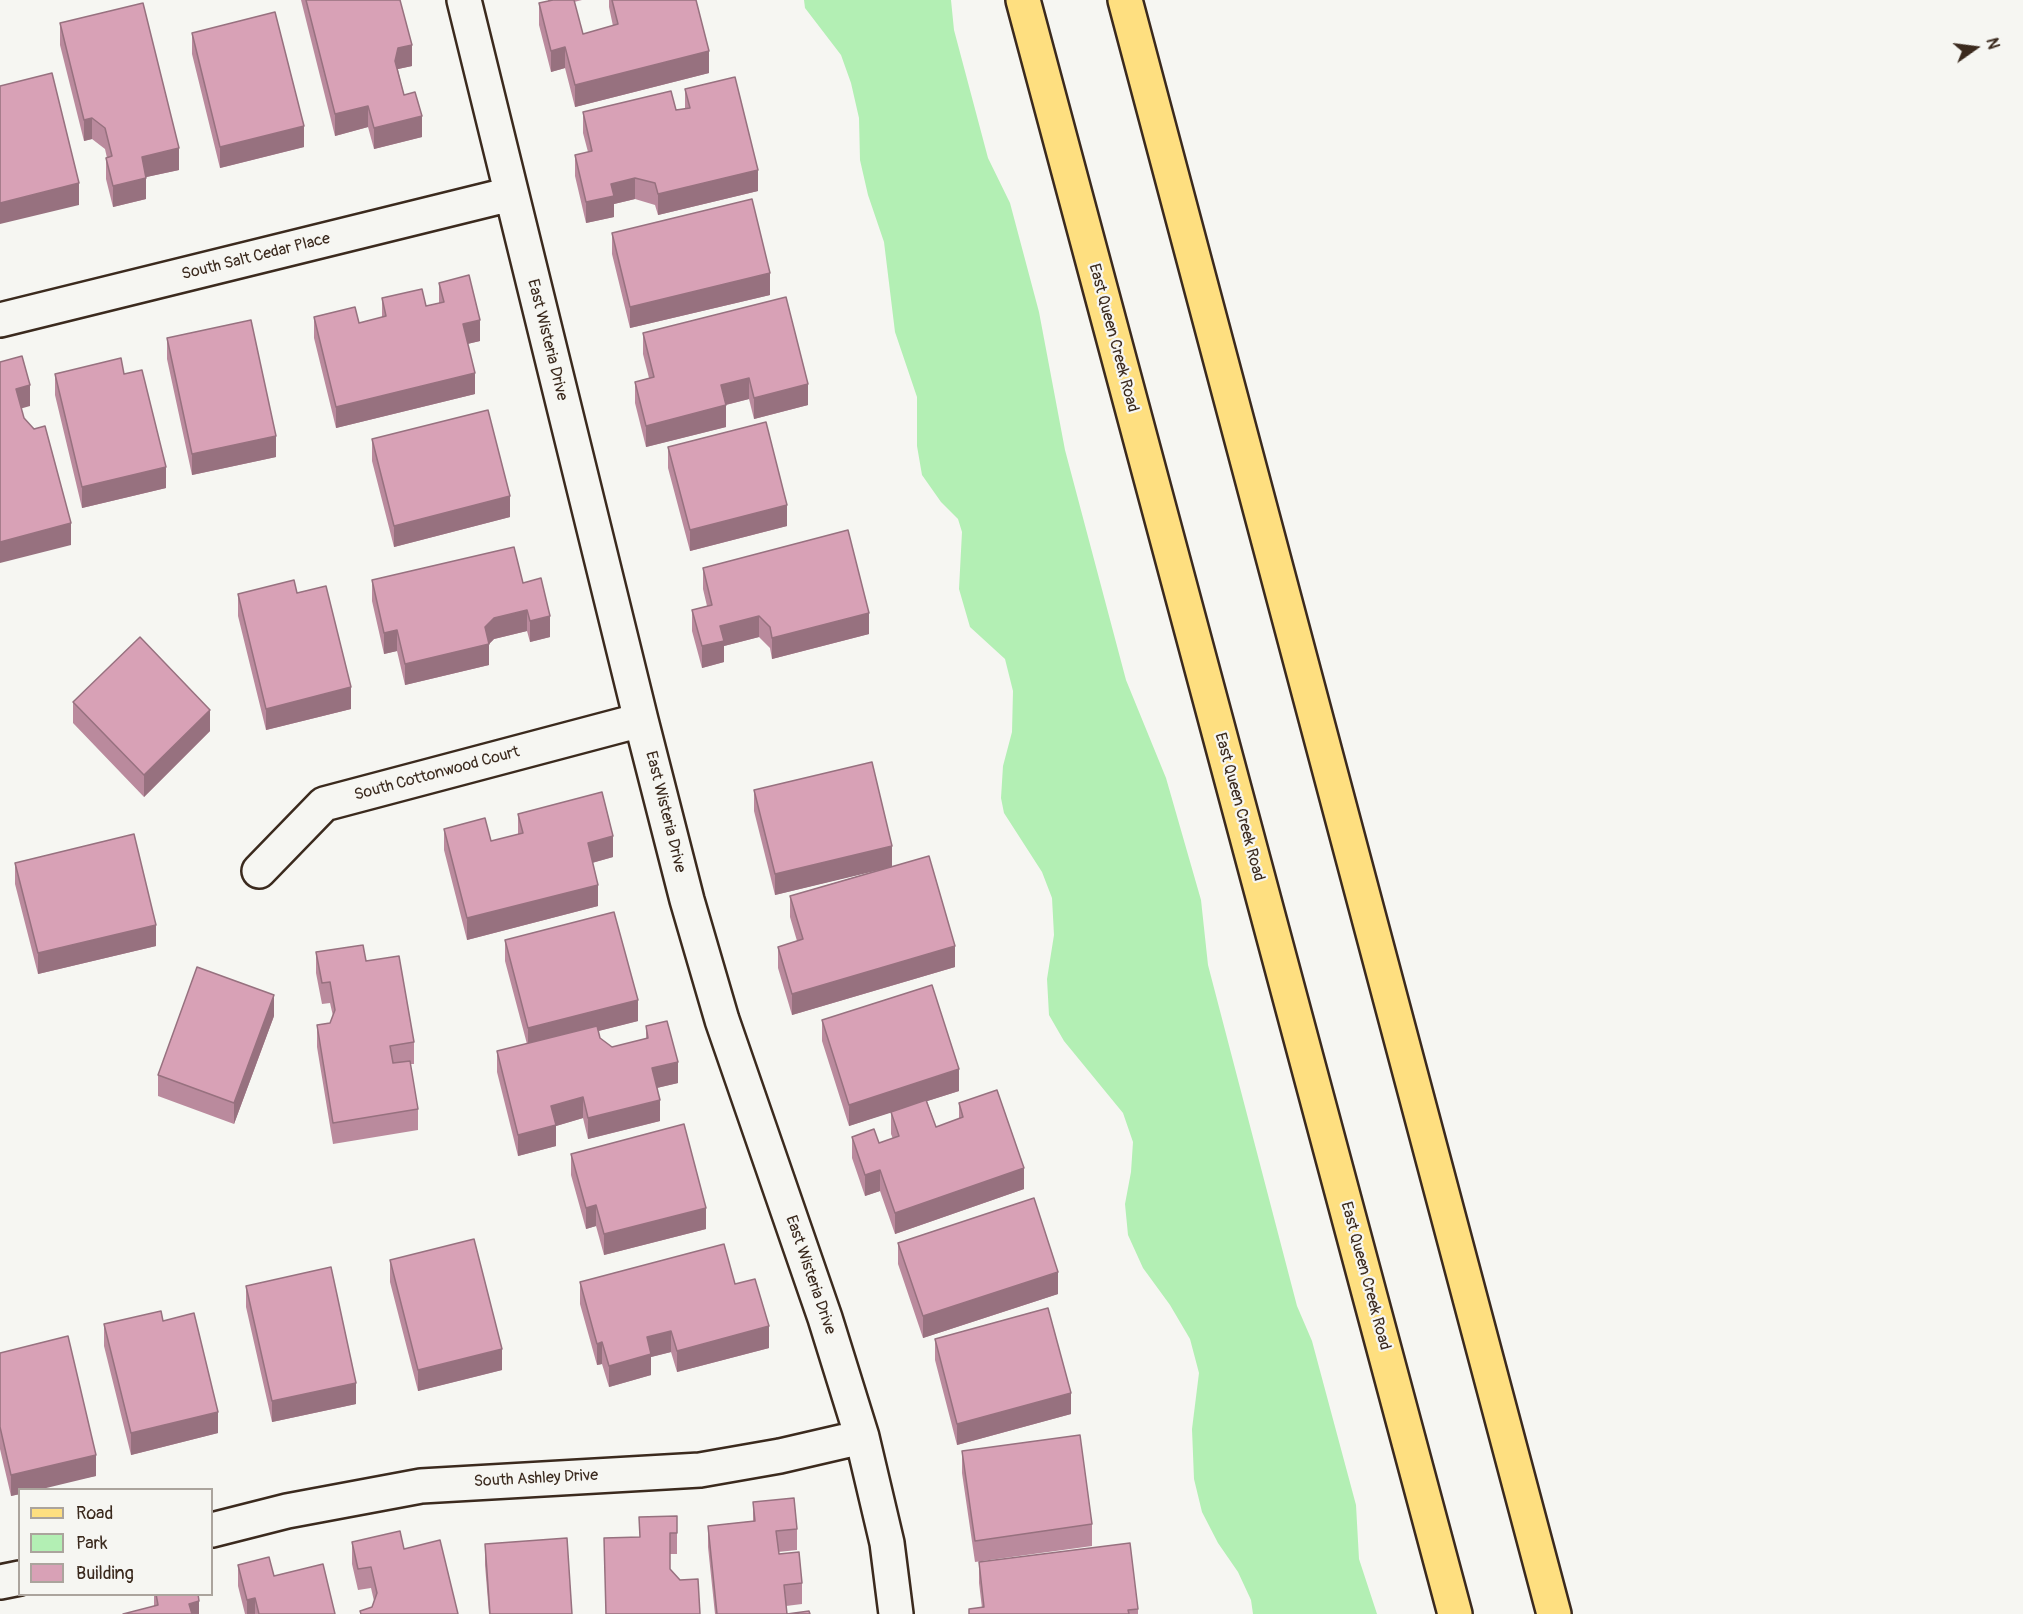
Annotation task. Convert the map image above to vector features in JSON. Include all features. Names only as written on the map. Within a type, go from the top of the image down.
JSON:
[{"type":"main road","name":"East Queen Creek Road","points":[[1023,0],[1455,1614]]},
{"type":"main road","points":[[1125,0],[1554,1614]]},
{"type":"street","name":"East Wisteria Drive","points":[[464,0],[687,900],[722,1020],[825,1318],[862,1437],[886,1543],[896,1614]]},
{"type":"street","name":"South Salt Cedar Place","points":[[0,320],[511,194]]},
{"type":"street","name":"South Cottonwood Court","points":[[259,871],[324,804],[641,720]]},
{"type":"street","name":"South Ashley Drive","points":[[213,1530],[288,1511],[421,1486],[700,1470],[780,1456],[862,1437]]},
{"type":"street","points":[[0,1582],[18,1578]]},
{"type":"green space","points":[[804,0],[951,0],[954,30],[988,158],[1010,203],[1039,312],[1065,450],[1126,680],[1166,778],[1201,900],[1208,965],[1297,1306],[1312,1341],[1356,1505],[1359,1559],[1377,1614],[1253,1614],[1251,1600],[1238,1572],[1218,1543],[1202,1512],[1194,1479],[1192,1429],[1199,1373],[1190,1339],[1170,1305],[1143,1268],[1128,1235],[1125,1204],[1131,1172],[1133,1142],[1123,1113],[1064,1041],[1049,1015],[1047,979],[1054,935],[1052,898],[1042,872],[1004,813],[1001,798],[1003,766],[1012,732],[1013,691],[1005,659],[970,627],[959,589],[962,532],[958,519],[941,502],[922,475],[917,446],[917,397],[895,332],[884,242],[868,195],[860,160],[859,118],[851,83],[841,55],[805,8]]},
{"type":"building","points":[[306,0],[400,0],[412,45],[398,48],[395,61],[404,95],[415,92],[422,116],[374,128],[368,106],[335,114]]},
{"type":"building","points":[[574,0],[583,34],[618,24],[612,0],[696,0],[709,51],[575,85],[565,47],[551,51],[539,3]]},
{"type":"building","points":[[143,3],[179,148],[142,157],[146,178],[113,186],[106,158],[112,156],[105,128],[92,118],[84,120],[60,23]]},
{"type":"building","points":[[275,12],[304,126],[220,147],[192,33]]},
{"type":"building","points":[[52,73],[79,183],[0,203],[0,86]]},
{"type":"building","points":[[735,77],[758,170],[658,194],[655,183],[635,178],[611,184],[614,196],[586,202],[575,155],[592,151],[583,112],[671,91],[676,110],[690,108],[685,89]]},
{"type":"building","points":[[752,199],[770,273],[630,307],[612,233]]},
{"type":"building","points":[[469,275],[480,320],[463,324],[475,373],[336,407],[314,317],[355,307],[359,323],[386,316],[382,298],[422,289],[426,306],[444,302],[439,283]]},
{"type":"building","points":[[786,297],[808,384],[754,398],[749,378],[721,385],[726,405],[646,426],[635,382],[654,377],[643,333]]},
{"type":"building","points":[[251,320],[276,436],[192,454],[167,338]]},
{"type":"building","points":[[22,356],[30,385],[16,389],[24,418],[34,429],[45,426],[71,523],[0,542],[0,362]]},
{"type":"building","points":[[121,358],[124,374],[142,370],[166,467],[82,487],[55,374]]},
{"type":"building","points":[[488,410],[510,496],[394,526],[372,439]]},
{"type":"building","points":[[766,422],[787,505],[690,530],[668,447]]},
{"type":"building","points":[[848,530],[869,613],[772,638],[770,627],[759,616],[720,626],[724,641],[702,646],[692,610],[712,605],[703,568]]},
{"type":"building","points":[[514,547],[523,583],[541,578],[550,616],[530,621],[527,610],[494,618],[485,627],[489,644],[405,664],[397,630],[384,633],[372,580]]},
{"type":"building","points":[[294,580],[297,593],[326,586],[351,687],[266,709],[238,594]]},
{"type":"building","points":[[140,637],[210,710],[144,775],[73,702]]},
{"type":"building","points":[[872,762],[892,846],[775,874],[754,790]]},
{"type":"building","points":[[602,792],[613,836],[588,843],[598,885],[467,918],[444,829],[485,818],[491,841],[523,833],[518,814]]},
{"type":"building","points":[[134,834],[156,925],[38,953],[15,863]]},
{"type":"building","points":[[929,856],[955,946],[792,994],[778,947],[803,939],[790,896]]},
{"type":"building","points":[[614,912],[638,1000],[528,1028],[505,940]]},
{"type":"building","points":[[363,945],[366,961],[399,956],[414,1042],[390,1046],[393,1063],[410,1061],[418,1109],[333,1123],[317,1025],[330,1023],[335,1010],[330,982],[322,983],[316,952]]},
{"type":"building","points":[[197,967],[274,995],[234,1103],[158,1075]]},
{"type":"building","points":[[932,985],[959,1069],[849,1105],[822,1020]]},
{"type":"building","points":[[667,1021],[678,1062],[652,1068],[660,1100],[588,1118],[583,1097],[551,1106],[556,1125],[518,1135],[497,1051],[597,1026],[600,1038],[612,1047],[648,1038],[646,1026]]},
{"type":"building","points":[[997,1090],[1024,1168],[895,1213],[880,1170],[865,1175],[852,1137],[874,1129],[879,1143],[899,1136],[891,1112],[926,1100],[936,1127],[963,1117],[959,1103]]},
{"type":"building","points":[[684,1124],[706,1208],[604,1234],[596,1205],[586,1208],[571,1154]]},
{"type":"building","points":[[1034,1198],[1058,1272],[923,1316],[898,1243]]},
{"type":"building","points":[[474,1239],[502,1349],[418,1370],[390,1260]]},
{"type":"building","points":[[724,1244],[735,1284],[755,1279],[769,1326],[677,1351],[671,1331],[647,1337],[651,1354],[609,1366],[602,1342],[597,1344],[580,1282]]},
{"type":"building","points":[[331,1267],[356,1383],[272,1401],[246,1286]]},
{"type":"building","points":[[1048,1308],[1071,1393],[957,1424],[935,1339]]},
{"type":"building","points":[[161,1311],[163,1321],[194,1313],[218,1412],[131,1433],[104,1324]]},
{"type":"building","points":[[68,1336],[96,1455],[11,1475],[0,1427],[0,1353]]},
{"type":"building","points":[[1080,1435],[1092,1524],[975,1541],[962,1451]]},
{"type":"building","points":[[794,1498],[797,1529],[776,1531],[779,1554],[799,1552],[802,1583],[784,1585],[787,1614],[717,1614],[708,1526],[755,1521],[753,1502]]},
{"type":"building","points":[[677,1516],[677,1533],[670,1533],[670,1569],[680,1580],[698,1579],[700,1614],[606,1614],[604,1538],[640,1537],[639,1517]]},
{"type":"building","points":[[400,1531],[404,1549],[440,1540],[458,1614],[361,1614],[360,1611],[372,1607],[377,1593],[371,1567],[358,1569],[352,1542]]},
{"type":"building","points":[[567,1538],[572,1614],[490,1614],[485,1544]]},
{"type":"building","points":[[1130,1543],[1138,1609],[1128,1610],[1129,1614],[969,1614],[969,1609],[984,1607],[979,1562]]},
{"type":"building","points":[[269,1557],[274,1576],[323,1564],[335,1614],[259,1614],[255,1598],[247,1600],[238,1565]]},
{"type":"building","points":[[156,1596],[198,1596],[199,1601],[189,1604],[192,1614],[123,1614],[158,1605]]},
{"type":"building","points":[[809,1611],[810,1614],[787,1614]]}]
